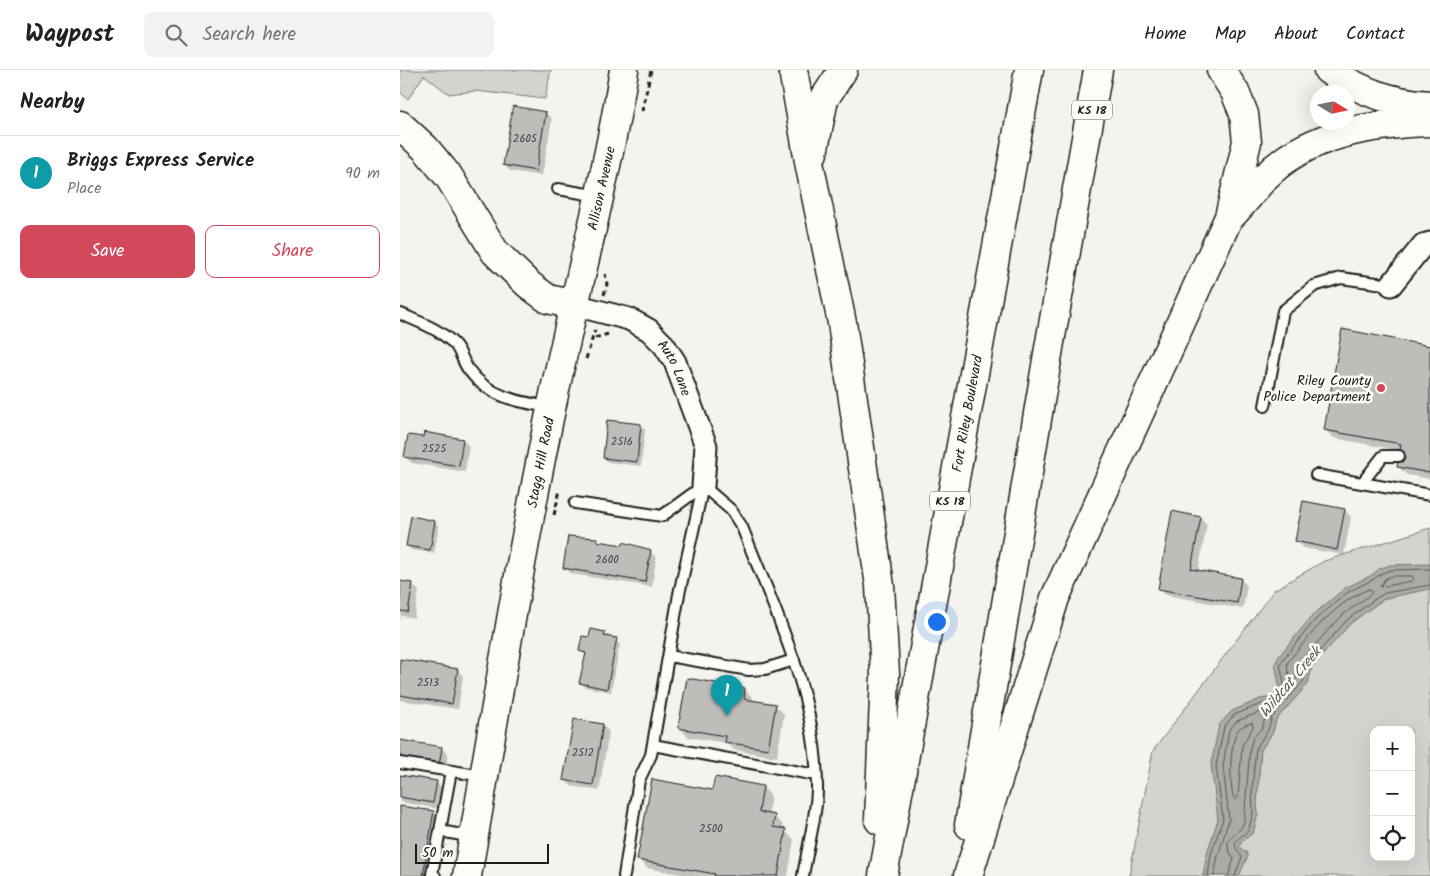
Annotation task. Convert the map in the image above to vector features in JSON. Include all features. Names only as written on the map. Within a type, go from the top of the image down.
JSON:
[{"type":"main road","name":"Allison Avenue","points":[[575,306],[624,70]]},
{"type":"main road","points":[[793,70],[810,167],[842,323],[880,586],[885,674],[876,876]]},
{"type":"main road","points":[[810,167],[824,99],[842,70]]},
{"type":"main road","name":"Fort Riley Boulevard","points":[[883,876],[1029,70]]},
{"type":"main road","name":"KS 18","points":[[960,876],[1098,70]]},
{"type":"main road","points":[[968,876],[1055,598],[1230,218],[1247,142],[1241,107],[1235,92],[1221,70]]},
{"type":"main road","points":[[1328,70],[1369,93],[1388,100],[1430,105]]},
{"type":"main road","points":[[1230,218],[1265,177],[1302,149],[1356,130],[1401,123],[1430,122]]},
{"type":"main road","points":[[400,125],[425,148],[449,177],[494,252],[528,284],[548,299],[575,306]]},
{"type":"main road","name":"Stagg Hill Road","points":[[467,876],[527,531],[551,407],[575,306]]},
{"type":"street","points":[[1391,285],[1423,245],[1430,243]]},
{"type":"street","name":"Auto Lane","points":[[575,306],[629,319],[649,330],[664,345],[675,362],[706,446],[703,486]]},
{"type":"lane","points":[[558,189],[599,196]]},
{"type":"lane","points":[[1265,406],[1284,311],[1314,286],[1341,278],[1391,285]]},
{"type":"lane","points":[[401,314],[439,333],[456,346],[466,367],[478,383],[497,395],[517,402],[551,407]]},
{"type":"lane","points":[[1362,483],[1383,456],[1399,456]]},
{"type":"lane","points":[[1316,475],[1430,495]]},
{"type":"lane","points":[[575,503],[662,516],[703,486]]},
{"type":"lane","points":[[624,876],[639,780],[651,755],[679,594],[703,486]]},
{"type":"lane","points":[[703,486],[731,510],[742,527],[803,683],[812,725],[818,787],[803,876]]},
{"type":"lane","points":[[669,656],[749,670],[765,670],[794,660]]},
{"type":"lane","points":[[653,745],[816,775]]},
{"type":"lane","points":[[400,763],[484,776]]},
{"type":"lane","points":[[435,876],[432,874],[451,771]]},
{"type":"lane","points":[[440,831],[474,837]]},
{"type":"shaded area","points":[[400,70],[551,70],[545,99],[476,91],[449,94],[424,75],[408,99],[400,92]]},
{"type":"shaded area","points":[[1430,528],[1430,876],[1129,876],[1153,751],[1274,590],[1324,561]]},
{"type":"water","name":"Wildcat Creek","points":[[1430,564],[1430,589],[1386,598],[1378,603],[1351,623],[1312,667],[1308,684],[1276,720],[1273,732],[1261,750],[1257,803],[1258,814],[1253,833],[1242,841],[1239,847],[1247,853],[1247,858],[1239,876],[1203,876],[1207,853],[1218,819],[1211,765],[1219,725],[1232,711],[1260,699],[1274,697],[1279,692],[1275,664],[1279,656],[1313,615],[1345,588],[1390,565]]},
{"type":"building","points":[[513,106],[546,112],[536,171],[503,165]]},
{"type":"building","name":"Riley County Police Department","points":[[1342,329],[1430,346],[1430,473],[1397,467],[1401,444],[1324,430]]},
{"type":"building","points":[[607,420],[641,424],[637,462],[603,458]]},
{"type":"building","points":[[424,432],[463,439],[459,466],[404,457],[408,435],[423,437]]},
{"type":"building","points":[[1303,501],[1345,509],[1337,550],[1295,541]]},
{"type":"building","points":[[1172,511],[1201,517],[1191,569],[1241,578],[1237,603],[1158,589]]},
{"type":"building","points":[[411,516],[435,521],[430,550],[406,546]]},
{"type":"building","points":[[568,536],[597,538],[597,541],[623,545],[623,542],[651,550],[645,582],[563,568]]},
{"type":"building","points":[[400,581],[413,583],[408,612],[400,611]]},
{"type":"building","points":[[591,629],[605,632],[604,636],[617,638],[607,689],[579,683],[586,653],[579,651],[582,636],[589,637]]},
{"type":"building","points":[[400,659],[458,669],[452,704],[400,695]]},
{"type":"building","points":[[687,678],[745,688],[744,699],[776,704],[768,749],[724,742],[725,736],[678,728]]},
{"type":"building","points":[[574,719],[603,724],[593,785],[563,780]]},
{"type":"building","points":[[400,740],[442,747],[439,766],[400,759]]},
{"type":"building","points":[[400,775],[437,781],[433,803],[400,797]]},
{"type":"building","points":[[715,777],[763,786],[759,812],[775,815],[773,827],[786,829],[778,876],[714,876],[715,874],[637,860],[652,779],[712,790]]},
{"type":"building","points":[[400,806],[434,811],[423,876],[400,876]]},
{"type":"place","name":"Riley County Police Department","points":[[1381,388]]},
{"type":"place","name":"Briggs Express Service","points":[[727,716]]}]
